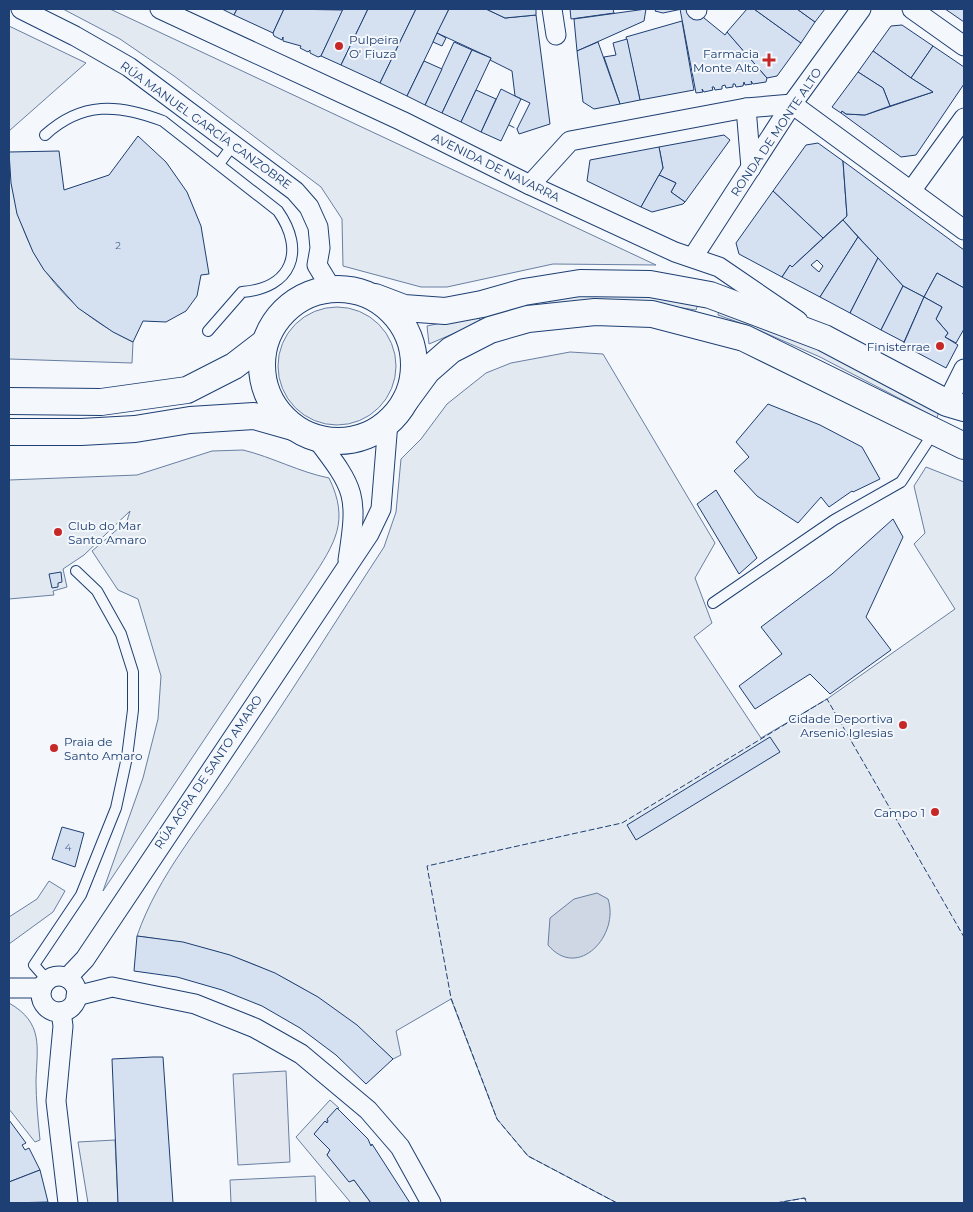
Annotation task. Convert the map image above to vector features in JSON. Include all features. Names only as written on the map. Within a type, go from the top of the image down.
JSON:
[{"type":"main road","points":[[304,432],[276,410],[265,390],[261,366],[264,343],[274,322],[289,306],[308,294],[331,288],[354,290],[404,308],[445,311],[482,304],[524,292],[580,283],[650,284],[710,295],[824,338],[955,405]]},
{"type":"main road","points":[[374,297],[394,312],[407,332],[412,347],[414,355],[413,378],[405,401]]},
{"type":"main road","points":[[9,432],[135,429],[190,420],[254,416],[304,432],[341,441],[366,435],[388,422],[427,371],[450,350],[490,330],[528,319],[595,312],[652,314],[744,338],[964,446]]},
{"type":"main road","points":[[9,401],[101,402],[187,390],[234,366],[264,343]]},
{"type":"street","name":"RÚA MANUEL GARCÍA CANZOBRE","points":[[21,9],[129,66],[295,191],[309,207],[318,226],[320,248],[317,265],[331,288]]},
{"type":"street","name":"AVENIDA DE NAVARRA","points":[[160,9],[402,121],[530,185],[675,252],[693,256],[719,267],[824,338]]},
{"type":"street","points":[[552,9],[556,35]]},
{"type":"street","name":"RONDA DE MONTE ALTO","points":[[693,256],[792,104],[861,9]]},
{"type":"street","points":[[912,9],[964,46]]},
{"type":"street","points":[[530,185],[570,141],[746,108],[792,104],[964,230]]},
{"type":"street","points":[[746,108],[751,168]]},
{"type":"street","points":[[911,191],[964,118]]},
{"type":"street","points":[[955,405],[964,369]]},
{"type":"street","name":"RÚA AGRA DE SANTO AMARO","points":[[67,978],[85,959],[369,534],[381,509],[388,422]]},
{"type":"street","name":"RÚA AGRA DE SANTO AMARO","points":[[304,432],[336,464],[352,492],[355,516],[348,564]]},
{"type":"street","points":[[9,988],[45,984],[57,977],[67,978],[75,986],[76,996],[72,1007],[61,1012],[50,1010],[42,997],[45,984]]},
{"type":"street","points":[[76,996],[112,987],[195,1004],[254,1028],[301,1054],[375,1118],[400,1147],[431,1203]]},
{"type":"street","points":[[61,1012],[63,1026],[56,1100],[68,1203]]},
{"type":"lane","points":[[45,135],[59,122],[76,114],[97,108],[118,107],[140,112],[162,121],[278,211],[288,226],[293,240],[293,256],[287,270],[273,285],[258,291],[242,292],[208,331]]},
{"type":"lane","points":[[219,164],[233,145]]},
{"type":"lane","points":[[713,603],[834,520],[901,482],[934,431]]},
{"type":"lane","points":[[45,984],[34,965],[81,895],[116,808],[127,757],[133,710],[133,672],[121,634],[97,592],[76,571]]},
{"type":"shaded area","points":[[63,9],[110,9],[656,265],[553,264],[447,287],[421,287],[343,266],[342,219],[321,187],[174,76],[120,39]]},
{"type":"shaded area","points":[[9,26],[86,63],[9,131]]},
{"type":"shaded area","points":[[9,152],[12,184],[18,214],[28,241],[42,266],[59,289],[80,309],[105,327],[133,342],[132,363],[9,359]]},
{"type":"shaded area","points":[[628,293],[698,304],[696,310],[669,306],[497,317],[494,310],[559,296]]},
{"type":"shaded area","points":[[337,307],[360,311],[379,324],[392,343],[396,366],[392,389],[379,408],[360,421],[337,425],[314,421],[295,408],[282,389],[278,366],[282,343],[295,324],[314,311]]},
{"type":"shaded area","points":[[719,309],[807,342],[939,411],[937,418],[820,357],[754,328],[718,315]]},
{"type":"shaded area","points":[[478,315],[481,322],[429,344],[427,326]]},
{"type":"shaded area","points":[[570,352],[603,354],[715,543],[695,578],[712,623],[694,637],[761,738],[827,699],[955,609],[914,544],[925,533],[914,486],[926,467],[964,482],[964,1203],[807,1203],[804,1198],[776,1203],[617,1203],[528,1156],[497,1119],[451,999],[396,1031],[401,1055],[393,1059],[363,1032],[334,1010],[305,990],[276,974],[212,950],[137,936],[146,914],[169,871],[275,716],[384,547],[396,512],[401,459],[421,439],[447,404],[486,373],[511,363]]},
{"type":"shaded area","points":[[243,450],[329,478],[338,507],[337,531],[333,543],[311,580],[103,891],[143,778],[158,719],[161,676],[138,599],[118,590],[92,551],[127,521],[130,511],[84,555],[63,569],[67,587],[53,591],[54,595],[9,599],[9,480],[137,475],[212,451]]},
{"type":"shaded area","points":[[49,881],[65,891],[53,912],[9,944],[9,917],[37,899]]},
{"type":"shaded area","points":[[597,893],[608,899],[610,913],[608,926],[602,939],[594,949],[583,956],[572,958],[560,955],[548,945],[550,918],[574,899]]},
{"type":"shaded area","points":[[9,1003],[28,1019],[36,1037],[36,1095],[40,1140],[35,1142],[9,1109]]},
{"type":"shaded area","points":[[286,1071],[290,1162],[238,1165],[233,1074]]},
{"type":"shaded area","points":[[330,1100],[339,1108],[314,1134],[330,1150],[327,1155],[349,1181],[354,1180],[371,1203],[351,1203],[296,1137]]},
{"type":"shaded area","points":[[115,1140],[118,1203],[88,1203],[78,1142]]},
{"type":"shaded area","points":[[315,1176],[316,1203],[231,1203],[230,1180]]},
{"type":"building","points":[[222,9],[237,9],[234,15]]},
{"type":"building","points":[[237,9],[284,9],[273,33],[234,15]]},
{"type":"building","points":[[284,9],[343,10],[321,56],[318,57],[310,53],[310,50],[308,52],[300,48],[301,46],[283,41],[283,37],[282,40],[274,36],[273,33]]},
{"type":"building","points":[[343,9],[368,9],[341,65],[321,56]]},
{"type":"building","points":[[368,9],[416,9],[380,83],[341,65]]},
{"type":"building","points":[[416,9],[449,9],[407,96],[380,83]]},
{"type":"building","points":[[449,9],[486,9],[505,18],[536,15],[550,124],[519,134],[517,129],[530,103],[515,96],[512,71],[490,60],[491,58],[437,33]]},
{"type":"building","points":[[486,9],[536,9],[536,15],[505,18]]},
{"type":"building","points":[[570,9],[613,9],[614,13],[571,19]]},
{"type":"building","points":[[646,9],[644,21],[577,51],[574,19]]},
{"type":"building","points":[[656,9],[682,9],[663,13],[655,11]]},
{"type":"building","points":[[680,9],[693,9],[725,35],[727,32],[767,78],[766,82],[753,84],[751,81],[752,84],[745,85],[744,82],[743,86],[736,87],[733,84],[733,87],[726,88],[725,85],[722,86],[722,89],[715,90],[712,87],[713,90],[704,92],[702,89],[703,92],[696,93]]},
{"type":"building","points":[[747,9],[754,9],[801,43],[777,76],[767,78],[727,32]]},
{"type":"building","points":[[754,9],[797,9],[815,22],[801,43]]},
{"type":"building","points":[[797,9],[825,9],[815,22]]},
{"type":"building","points":[[945,9],[964,9],[964,22],[951,13]]},
{"type":"building","points":[[682,21],[694,90],[640,100],[626,37]]},
{"type":"building","points":[[902,25],[933,46],[911,78],[873,51],[891,26]]},
{"type":"building","points":[[437,33],[446,38],[442,46],[433,42]]},
{"type":"building","points":[[627,39],[640,100],[620,104],[604,57],[616,55],[613,43]]},
{"type":"building","points":[[454,42],[472,50],[442,113],[425,105]]},
{"type":"building","points":[[598,42],[620,104],[594,109],[583,102],[577,51]]},
{"type":"building","points":[[933,46],[964,67],[964,84],[916,155],[901,157],[841,113],[842,111],[846,114],[865,115],[933,92],[911,78]]},
{"type":"building","points":[[472,50],[491,58],[461,122],[442,113]]},
{"type":"building","points":[[873,51],[933,92],[890,106],[883,88],[858,72]]},
{"type":"building","points":[[424,61],[442,69],[425,105],[407,96]]},
{"type":"building","points":[[858,72],[883,88],[890,106],[865,115],[846,114],[842,111],[841,113],[832,107]]},
{"type":"building","points":[[501,89],[521,99],[501,141],[481,132]]},
{"type":"building","points":[[476,90],[496,99],[481,132],[461,122]]},
{"type":"building","points":[[724,135],[730,140],[685,202],[671,192],[676,183],[659,175],[663,168],[659,147]]},
{"type":"building","points":[[138,136],[166,162],[187,192],[201,226],[209,274],[201,275],[197,296],[186,311],[166,322],[143,321],[133,342],[113,332],[78,308],[44,270],[33,252],[17,214],[11,183],[9,152],[59,151],[64,190],[109,175]]},
{"type":"building","points":[[818,143],[843,161],[847,216],[823,238],[773,191],[806,145]]},
{"type":"building","points":[[659,147],[663,168],[641,207],[587,181],[590,160]]},
{"type":"building","points":[[843,161],[964,250],[964,288],[937,273],[924,297],[903,286],[843,220],[847,216]]},
{"type":"building","points":[[659,175],[676,183],[671,192],[685,202],[652,212],[641,207]]},
{"type":"building","points":[[773,191],[823,238],[792,267],[790,265],[782,277],[739,254],[736,243]]},
{"type":"building","points":[[843,220],[858,237],[820,297],[782,277],[790,265],[792,267]],"holes":[[[817,260],[823,266],[819,272],[811,265]]]},
{"type":"building","points":[[858,237],[878,258],[850,313],[820,297]]},
{"type":"building","points":[[878,258],[903,286],[881,330],[850,313]]},
{"type":"building","points":[[937,273],[964,288],[964,329],[956,343],[945,337],[948,333],[936,319],[942,307],[924,297]]},
{"type":"building","points":[[903,286],[924,297],[904,342],[881,330]]},
{"type":"building","points":[[924,297],[942,307],[936,319],[948,333],[945,337],[958,345],[946,368],[903,345]]},
{"type":"building","points":[[768,404],[820,425],[862,447],[880,479],[852,491],[829,507],[821,497],[798,523],[757,496],[734,471],[749,457],[736,442]]},
{"type":"building","points":[[716,490],[757,558],[739,574],[697,504]]},
{"type":"building","points":[[893,519],[903,537],[866,617],[891,650],[830,694],[810,674],[755,709],[739,686],[782,654],[761,627],[832,574]]},
{"type":"building","points":[[61,572],[62,582],[58,583],[58,587],[52,588],[49,574]]},
{"type":"building","points":[[770,737],[780,752],[636,840],[627,825]]},
{"type":"building","points":[[62,827],[84,833],[75,867],[52,859]]},
{"type":"building","points":[[137,936],[183,942],[230,955],[275,973],[318,997],[357,1025],[393,1059],[366,1084],[336,1055],[300,1028],[262,1006],[222,990],[177,977],[134,971]]},
{"type":"building","points":[[163,1057],[173,1203],[118,1203],[112,1059]]},
{"type":"building","points":[[337,1108],[368,1139],[371,1146],[372,1144],[410,1203],[371,1203],[354,1180],[349,1182],[327,1155],[330,1150],[314,1134],[325,1121],[327,1123],[327,1119]]},
{"type":"building","points":[[9,1120],[26,1143],[22,1145],[25,1150],[29,1148],[40,1170],[9,1182]]},
{"type":"building","points":[[40,1170],[48,1202],[9,1203],[9,1182]]},
{"type":"fence","points":[[509,125],[517,129]]},
{"type":"fence","points":[[617,1203],[528,1156],[497,1119],[451,998],[427,866],[622,823],[827,699],[964,937]]},
{"type":"fence","points":[[776,1203],[805,1198],[807,1203]]},
{"type":"place","name":"Pulpeira O' Fiuza","points":[[339,46]]},
{"type":"place","name":"Farmacia Monte Alto","points":[[769,60]]},
{"type":"place","name":"Finisterrae","points":[[940,346]]},
{"type":"place","name":"Club do Mar Santo Amaro","points":[[58,532]]},
{"type":"place","name":"Cidade Deportiva Arsenio Iglesias","points":[[903,725]]},
{"type":"place","name":"Praia de Santo Amaro","points":[[54,748]]},
{"type":"place","name":"Campo 1","points":[[935,812]]}]
